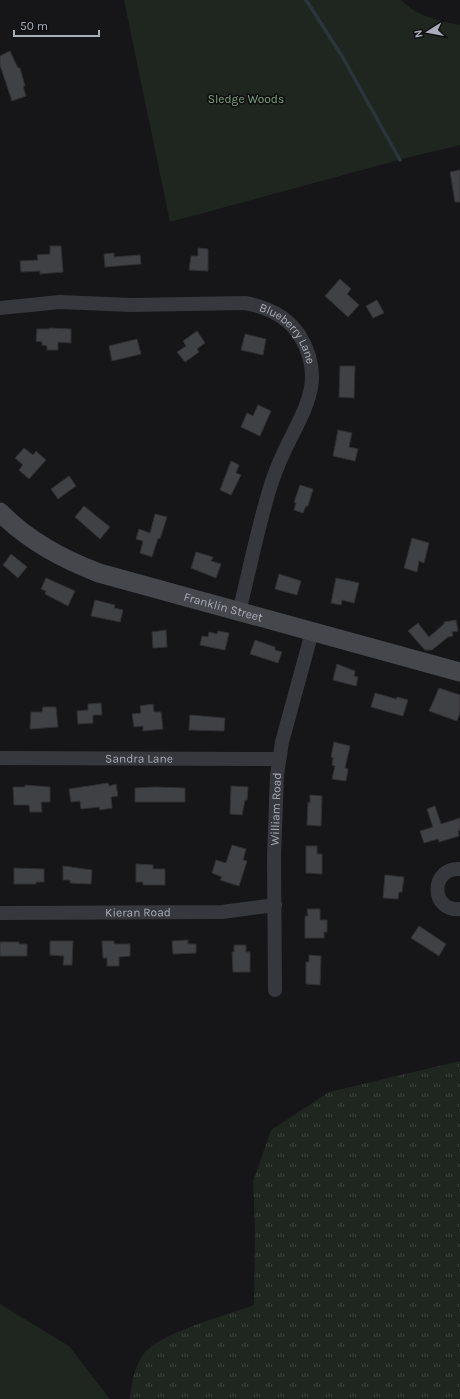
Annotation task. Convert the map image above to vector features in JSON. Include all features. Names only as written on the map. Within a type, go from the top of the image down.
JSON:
[{"type":"main road","name":"Franklin Street","points":[[0,512],[34,541],[73,563],[120,580],[460,672]]},
{"type":"street","name":"Blueberry Lane","points":[[0,308],[60,302],[131,305],[245,303],[260,306],[283,318],[298,334],[308,352],[311,362],[311,394],[304,414],[278,465],[269,492],[239,612]]},
{"type":"street","name":"William Road","points":[[275,990],[275,824],[278,759],[312,632]]},
{"type":"street","name":"Sandra Lane","points":[[0,758],[278,759]]},
{"type":"street","points":[[460,870],[450,870],[443,874],[437,888],[438,896],[445,905],[452,909],[460,909]]},
{"type":"street","name":"Kieran Road","points":[[0,913],[222,912],[275,905]]},
{"type":"green space","name":"Sledge Woods","points":[[124,0],[401,0],[407,6],[428,17],[460,25],[460,145],[410,157],[170,222]]},
{"type":"green space","points":[[460,1061],[460,1399],[130,1399],[136,1368],[148,1349],[175,1333],[254,1305],[255,1230],[253,1181],[271,1130],[329,1092]]},
{"type":"green space","points":[[0,1304],[69,1346],[110,1399],[0,1399]]},
{"type":"building","points":[[10,51],[18,68],[20,68],[26,96],[12,101],[0,65],[0,56]]},
{"type":"building","points":[[460,170],[460,202],[455,202],[450,172]]},
{"type":"building","points":[[50,246],[61,246],[63,272],[40,274],[40,271],[21,272],[20,261],[38,260],[37,255],[50,254]]},
{"type":"building","points":[[198,248],[208,249],[208,271],[189,270],[191,256],[198,256]]},
{"type":"building","points":[[114,253],[114,257],[140,255],[141,264],[105,267],[104,254]]},
{"type":"building","points":[[340,279],[351,289],[347,294],[359,305],[348,317],[325,296]]},
{"type":"building","points":[[377,300],[384,313],[373,318],[366,306]]},
{"type":"building","points":[[37,329],[71,329],[71,343],[58,342],[58,350],[47,350],[47,346],[42,345],[42,342],[36,341]]},
{"type":"building","points":[[197,331],[205,343],[197,349],[199,352],[185,362],[177,352],[186,346],[183,341]]},
{"type":"building","points":[[245,334],[266,339],[263,355],[241,350]]},
{"type":"building","points":[[137,339],[141,354],[112,361],[109,346]]},
{"type":"building","points":[[340,366],[355,366],[354,398],[339,397]]},
{"type":"building","points":[[258,405],[271,411],[260,436],[241,427],[247,413],[253,416]]},
{"type":"building","points":[[338,430],[352,433],[349,447],[358,449],[355,461],[333,456]]},
{"type":"building","points":[[24,448],[33,455],[36,451],[46,460],[29,479],[19,470],[23,465],[15,458]]},
{"type":"building","points":[[231,461],[239,465],[236,473],[241,475],[231,495],[220,490]]},
{"type":"building","points":[[69,476],[76,486],[58,499],[51,489]]},
{"type":"building","points":[[300,485],[313,489],[308,506],[306,506],[303,513],[294,510],[296,503],[294,502]]},
{"type":"building","points":[[84,506],[110,527],[100,539],[75,517]]},
{"type":"building","points":[[155,514],[167,517],[152,557],[140,553],[143,541],[136,539],[139,529],[150,533]]},
{"type":"building","points":[[412,538],[429,543],[424,563],[419,561],[417,572],[404,568]]},
{"type":"building","points":[[196,552],[213,557],[211,561],[221,564],[216,578],[191,568]]},
{"type":"building","points":[[11,554],[27,567],[18,578],[3,565]]},
{"type":"building","points":[[279,574],[301,581],[297,595],[275,589]]},
{"type":"building","points":[[46,578],[75,591],[68,606],[45,594],[46,591],[41,589]]},
{"type":"building","points":[[336,578],[359,583],[354,603],[342,600],[341,605],[331,603]]},
{"type":"building","points":[[95,600],[115,605],[114,608],[123,610],[120,622],[91,616]]},
{"type":"building","points":[[456,620],[458,631],[452,632],[453,636],[448,637],[432,650],[425,650],[408,631],[418,623],[429,637],[444,624],[444,622]]},
{"type":"building","points":[[166,630],[167,647],[153,648],[152,632]]},
{"type":"building","points":[[218,631],[229,633],[225,650],[200,645],[202,636],[208,637],[209,632],[217,634]]},
{"type":"building","points":[[255,640],[275,647],[275,650],[282,652],[278,663],[250,654]]},
{"type":"building","points":[[337,664],[355,671],[354,676],[358,677],[356,686],[333,680]]},
{"type":"building","points":[[439,688],[460,695],[460,712],[457,721],[429,711]]},
{"type":"building","points":[[375,693],[396,699],[397,697],[408,700],[403,716],[371,707]]},
{"type":"building","points":[[101,703],[102,715],[93,715],[93,723],[78,724],[77,711],[88,710],[88,704]]},
{"type":"building","points":[[153,704],[154,712],[161,712],[163,729],[143,731],[143,726],[134,727],[132,714],[141,713],[140,706]]},
{"type":"building","points":[[43,707],[56,707],[58,727],[30,729],[31,712],[42,712]]},
{"type":"building","points":[[190,715],[225,718],[224,731],[189,730]]},
{"type":"building","points":[[334,742],[350,746],[345,768],[348,769],[346,781],[332,779],[335,766],[332,765],[333,758],[331,757]]},
{"type":"building","points":[[108,783],[109,786],[116,784],[118,796],[111,797],[112,808],[100,810],[99,807],[81,809],[80,801],[71,802],[69,789]]},
{"type":"building","points":[[25,785],[50,787],[50,802],[41,802],[42,812],[30,812],[29,805],[14,805],[13,787],[25,787]]},
{"type":"building","points":[[231,786],[248,787],[247,800],[245,800],[242,815],[230,814]]},
{"type":"building","points":[[135,788],[185,788],[185,802],[135,802]]},
{"type":"building","points":[[310,795],[322,796],[321,826],[307,825],[308,802],[310,803]]},
{"type":"building","points":[[435,806],[441,824],[460,818],[460,830],[458,831],[459,836],[439,842],[438,839],[424,843],[420,831],[433,827],[427,809]]},
{"type":"building","points":[[232,845],[246,849],[243,860],[247,861],[239,886],[220,880],[222,877],[212,873],[216,860],[226,863]]},
{"type":"building","points":[[306,846],[317,846],[317,854],[322,854],[322,874],[306,873]]},
{"type":"building","points":[[136,864],[153,865],[153,869],[165,869],[165,885],[143,885],[143,882],[136,882]]},
{"type":"building","points":[[63,866],[92,870],[91,884],[70,883],[70,880],[63,880]]},
{"type":"building","points":[[14,868],[44,869],[44,882],[36,882],[36,884],[14,884]]},
{"type":"building","points":[[385,875],[404,877],[402,892],[399,892],[398,899],[383,898]]},
{"type":"building","points":[[307,909],[320,909],[320,920],[327,920],[327,932],[324,932],[324,938],[305,938],[305,916],[308,916]]},
{"type":"building","points":[[419,926],[446,944],[439,956],[411,938]]},
{"type":"building","points":[[188,940],[188,944],[196,944],[196,953],[173,954],[172,941]]},
{"type":"building","points":[[50,941],[73,941],[72,965],[63,965],[64,956],[50,955]]},
{"type":"building","points":[[102,941],[114,941],[114,944],[130,944],[130,956],[119,957],[119,966],[107,966],[107,958],[103,958]]},
{"type":"building","points":[[0,942],[19,942],[19,944],[27,944],[27,956],[0,956]]},
{"type":"building","points":[[234,945],[246,945],[246,952],[250,952],[250,972],[233,972],[232,952],[234,952]]},
{"type":"building","points":[[309,955],[321,956],[320,985],[306,984],[306,962],[309,962]]},
{"type":"waterway","points":[[306,0],[342,56],[400,160]]}]
